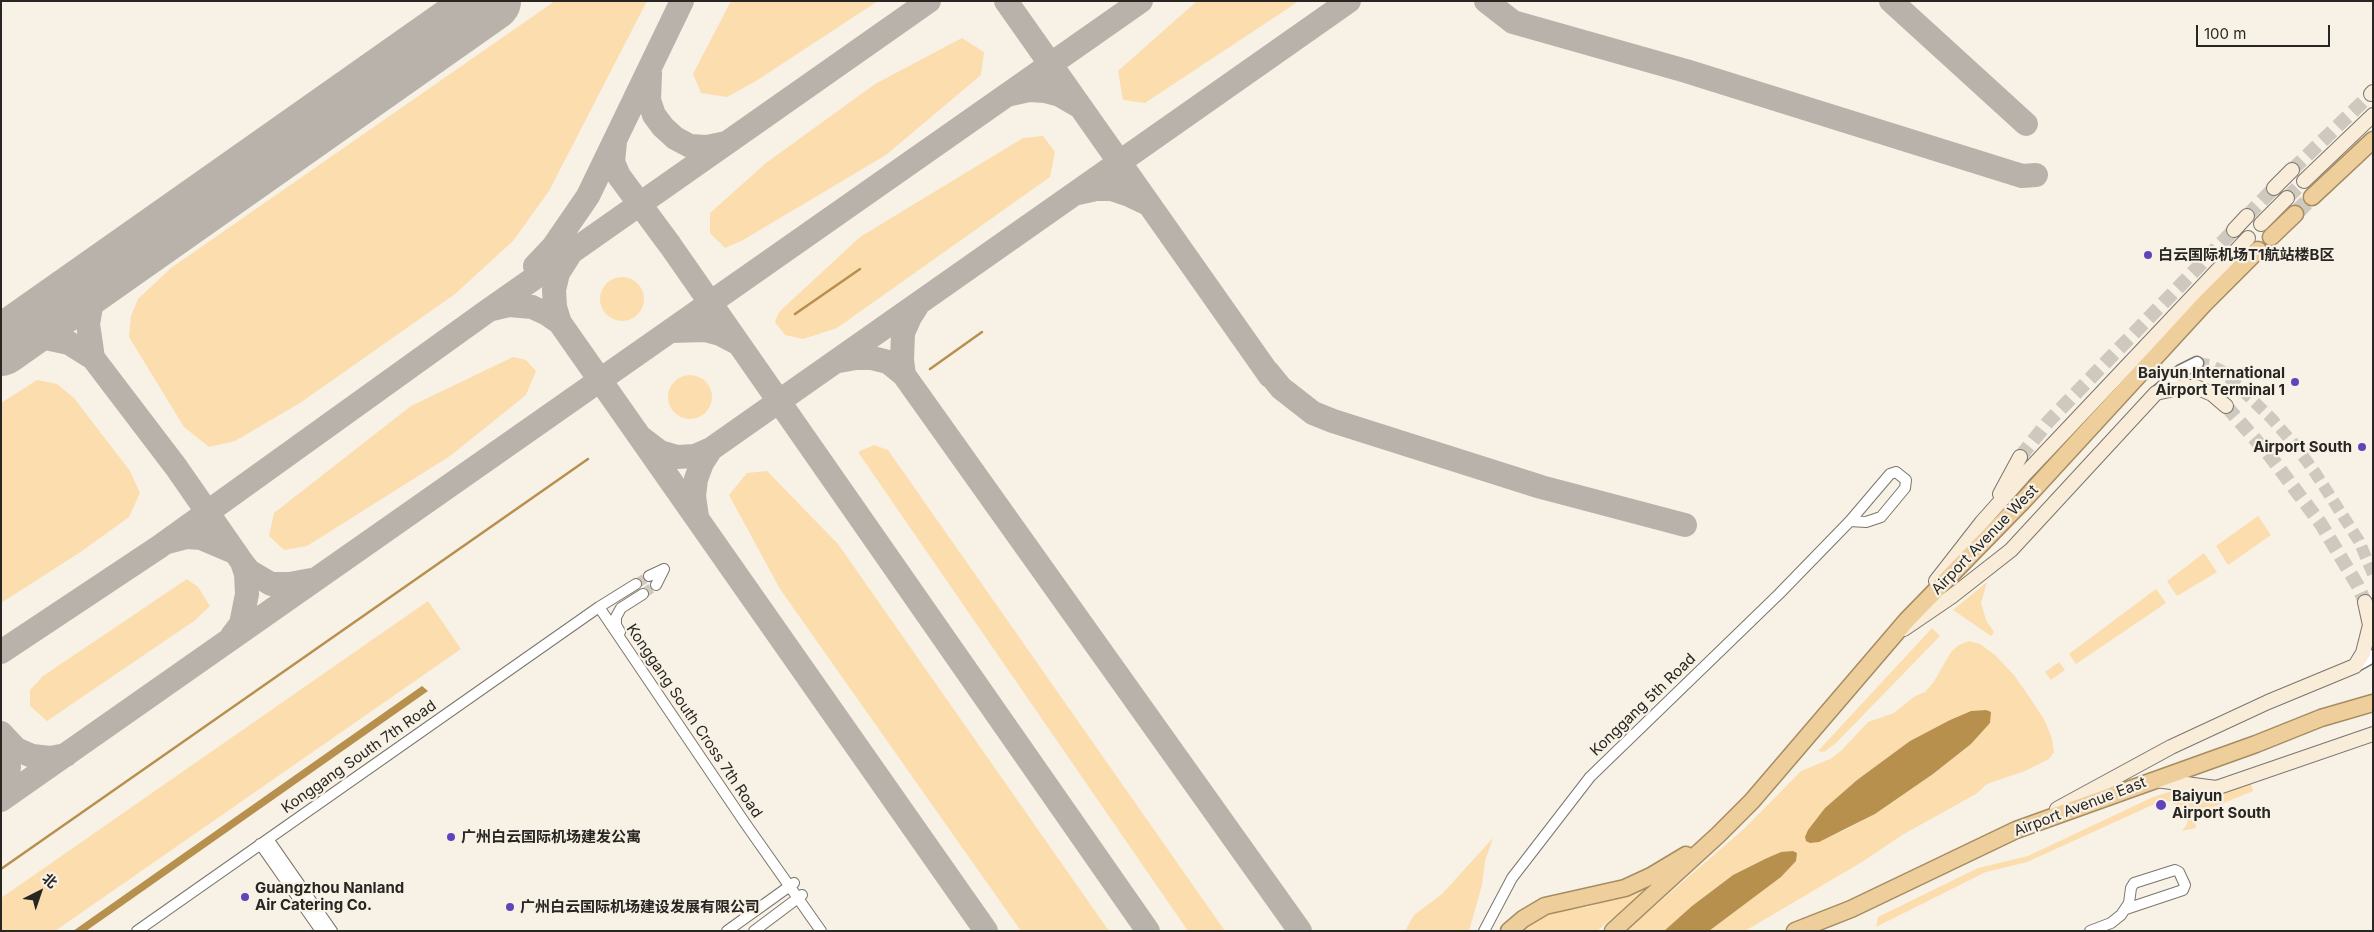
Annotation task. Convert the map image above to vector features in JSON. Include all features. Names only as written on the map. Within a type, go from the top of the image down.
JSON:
[{"type":"highway","points":[[2312,197],[2373,140]]},
{"type":"highway","points":[[2266,231],[2295,214]]},
{"type":"highway","name":"Airport Avenue West","points":[[1718,835],[1782,768],[1907,620],[2024,500],[2204,304],[2253,244]]},
{"type":"highway","name":"Airport Avenue East","points":[[1795,931],[1851,909],[2016,830],[2256,744],[2321,718],[2373,703]]},
{"type":"highway","points":[[1509,931],[1523,919],[1545,906],[1597,896],[1625,888],[1650,876],[1718,835]]},
{"type":"highway","points":[[1612,931],[1718,835]]},
{"type":"main road","points":[[2304,181],[2373,115]]},
{"type":"main road","points":[[2274,188],[2292,170]]},
{"type":"main road","points":[[2266,231],[2287,198]]},
{"type":"main road","points":[[2234,230],[2247,216]]},
{"type":"main road","points":[[1982,522],[2253,244]]},
{"type":"main road","points":[[1891,638],[1951,597],[2011,550],[2156,393],[2182,387],[2196,387],[2212,394],[2226,406]]},
{"type":"main road","points":[[1907,620],[1982,522],[2020,458]]},
{"type":"main road","points":[[2016,830],[2171,747],[2268,702],[2355,666],[2362,653],[2370,625],[2365,602]]},
{"type":"main road","points":[[2152,780],[2216,788],[2373,734]]},
{"type":"street","points":[[2156,393],[2182,371],[2197,363]]},
{"type":"street","name":"Konggang 5th Road","points":[[1484,931],[1512,878],[1590,777],[1779,594],[1850,521],[1890,474],[1896,472],[1906,480],[1905,488],[1881,517],[1866,522],[1850,521]]},
{"type":"street","points":[[649,576],[664,569],[656,585]]},
{"type":"street","points":[[599,607],[636,584]]},
{"type":"street","name":"Konggang South Cross 7th Road","points":[[643,594],[621,608],[616,617],[616,625],[792,884]]},
{"type":"street","name":"Konggang South 7th Road","points":[[136,931],[599,607]]},
{"type":"street","name":"Konggang South Cross 7th Road","points":[[599,607],[792,884]]},
{"type":"street","points":[[2355,666],[2373,656]]},
{"type":"street","points":[[264,842],[321,931]]},
{"type":"street","points":[[264,842],[332,931]]},
{"type":"street","points":[[2090,931],[2111,923],[2126,909],[2129,903],[2131,886],[2136,881],[2176,870],[2179,872],[2185,887],[2183,890],[2126,909]]},
{"type":"street","points":[[727,931],[792,884],[821,931]]},
{"type":"street","points":[[754,931],[800,897]]},
{"type":"street","points":[[800,897],[828,931]]},
{"type":"shaded area","points":[[555,1],[647,1],[549,191],[513,241],[455,294],[300,403],[235,441],[209,447],[184,427],[129,337],[131,316],[138,299],[171,268]]},
{"type":"shaded area","points":[[731,1],[878,1],[756,81],[727,97],[701,93],[693,74]]},
{"type":"shaded area","points":[[1197,1],[1299,1],[1145,103],[1123,100],[1118,71]]},
{"type":"shaded area","points":[[962,38],[984,52],[981,75],[886,155],[743,240],[725,248],[710,233],[710,213],[766,163],[875,84]]},
{"type":"shaded area","points":[[1043,136],[1055,152],[1050,177],[837,328],[803,339],[785,335],[775,322],[779,312],[860,237],[1023,138]]},
{"type":"shaded area","points":[[618,277],[626,277],[638,283],[644,299],[638,315],[626,321],[618,321],[606,315],[600,303],[600,295],[606,283]]},
{"type":"shaded area","points":[[513,357],[526,360],[536,371],[526,395],[450,456],[307,546],[284,550],[269,536],[274,513],[411,406]]},
{"type":"shaded area","points":[[690,375],[702,379],[708,385],[712,397],[708,409],[702,415],[690,419],[678,415],[672,409],[668,397],[672,385],[678,379]]},
{"type":"shaded area","points":[[37,380],[57,384],[74,398],[130,471],[140,493],[129,517],[82,551],[1,603],[1,403]]},
{"type":"shaded area","points":[[874,445],[888,450],[1225,931],[1188,931],[858,452]]},
{"type":"shaded area","points":[[767,471],[838,544],[1109,931],[1021,931],[780,589],[729,495],[747,473]]},
{"type":"shaded area","points":[[2258,516],[2271,535],[2228,565],[2216,546]]},
{"type":"shaded area","points":[[2204,553],[2217,572],[2177,596],[2167,581]]},
{"type":"shaded area","points":[[187,579],[198,587],[210,606],[194,621],[47,721],[30,706],[30,690],[43,676]]},
{"type":"shaded area","points":[[1987,582],[1981,603],[1986,620],[1994,632],[1991,636],[1953,610]]},
{"type":"shaded area","points":[[2156,589],[2166,603],[2076,664],[2069,654]]},
{"type":"shaded area","points":[[428,601],[461,649],[55,931],[1,931],[1,898]]},
{"type":"shaded area","points":[[1932,628],[1940,636],[1836,743],[1824,752],[1818,751]]},
{"type":"shaded area","points":[[1969,641],[1980,644],[1995,655],[2014,675],[2045,721],[2052,739],[2054,752],[2049,759],[2025,771],[1987,784],[1976,794],[1902,835],[1862,862],[1745,931],[1709,931],[1781,877],[1781,852],[1733,875],[1692,906],[1664,931],[1626,931],[1745,828],[1801,771],[1830,759],[1841,751],[1868,722],[1894,713],[1915,696],[1925,692],[1933,683],[1951,652],[1959,645]],"holes":[[[1986,710],[1990,723],[1971,744],[1933,774],[1875,814],[1845,830],[1810,843],[1825,808],[1857,780],[1910,741],[1971,711]]]},
{"type":"shaded area","points":[[2059,662],[2065,670],[2051,680],[2045,672]]},
{"type":"shaded area","points":[[422,686],[428,691],[86,931],[73,931]]},
{"type":"shaded area","points":[[1986,710],[1991,712],[1990,723],[1971,744],[1933,774],[1875,814],[1819,842],[1810,843],[1806,841],[1805,837],[1808,830],[1825,808],[1857,780],[1910,741],[1971,711]]},
{"type":"shaded area","points":[[2250,779],[2253,791],[2194,815],[2196,828],[2182,831],[2187,824],[2188,817],[2184,811],[2179,806],[2168,801],[2159,802],[2027,862],[1986,872],[1876,927],[1878,917],[1978,868],[2028,856],[2153,797],[2178,789]]},
{"type":"shaded area","points":[[1493,838],[1485,861],[1482,885],[1469,931],[1405,931],[1414,915],[1442,894]]},
{"type":"shaded area","points":[[1793,851],[1797,853],[1796,861],[1781,877],[1709,931],[1664,931],[1692,906],[1733,875],[1781,852]]},
{"type":"shaded area","points":[[1663,876],[1597,931],[1518,931],[1537,919],[1562,910],[1588,907],[1628,893]]},
{"type":"waterway","points":[[795,314],[860,269]]},
{"type":"waterway","points":[[930,369],[982,332]]},
{"type":"waterway","points":[[1,869],[588,459]]},
{"type":"taxiway","points":[[535,266],[553,247],[588,196],[682,1]]},
{"type":"taxiway","points":[[1,652],[159,547],[486,312],[929,1]]},
{"type":"taxiway","points":[[1006,1],[1270,376]]},
{"type":"taxiway","points":[[1,800],[1141,1]]},
{"type":"taxiway","points":[[639,436],[660,452],[677,457],[695,456],[711,449],[1349,1]]},
{"type":"taxiway","points":[[1486,1],[1513,22],[1686,71],[2022,176],[2036,175]]},
{"type":"taxiway","points":[[1891,1],[2026,124]]},
{"type":"taxiway","points":[[650,74],[649,100],[654,115],[675,138],[690,146],[707,147],[726,143]]},
{"type":"taxiway","points":[[1011,94],[1029,90],[1045,91],[1060,95],[1079,106]]},
{"type":"taxiway","points":[[615,142],[613,162],[619,176],[670,245],[1148,931]]},
{"type":"taxiway","points":[[1078,193],[1096,189],[1112,189],[1148,204]]},
{"type":"taxiway","points":[[570,254],[558,273],[554,290],[555,307],[560,323],[986,931]]},
{"type":"taxiway","points":[[93,358],[88,324],[92,301],[102,280],[118,263]]},
{"type":"taxiway","points":[[492,309],[509,305],[532,307],[560,323]]},
{"type":"taxiway","points":[[904,375],[902,360],[903,333],[917,306]]},
{"type":"taxiway","points":[[671,331],[705,330],[720,334],[739,344]]},
{"type":"taxiway","points":[[1,346],[14,340],[41,337],[69,343],[93,358],[176,467],[242,562]]},
{"type":"taxiway","points":[[839,361],[872,358],[888,362],[904,375],[1300,931]]},
{"type":"taxiway","points":[[1268,372],[1281,388],[1313,413],[1333,421],[1541,487],[1685,525]]},
{"type":"taxiway","points":[[697,517],[694,496],[696,479],[702,463],[711,449]]},
{"type":"taxiway","points":[[168,542],[187,537],[201,538],[234,552]]},
{"type":"taxiway","points":[[232,636],[241,624],[247,594],[246,574],[242,562],[249,571],[271,584],[290,584],[311,580]]},
{"type":"taxiway","points":[[1,733],[16,749],[32,756],[50,758],[66,755]]},
{"type":"taxiway","points":[[1,733],[9,767],[7,781],[1,794]]},
{"type":"runway","points":[[1,346],[491,1]]},
{"type":"tunnel","points":[[2292,170],[2371,94]]},
{"type":"tunnel","points":[[2287,198],[2304,181]]},
{"type":"tunnel","points":[[2247,216],[2274,188]]},
{"type":"tunnel","points":[[2295,214],[2312,197]]},
{"type":"tunnel","points":[[2020,457],[2048,422],[2234,230]]},
{"type":"tunnel","points":[[2197,363],[2210,365],[2222,371],[2271,418],[2294,444],[2314,471],[2359,541],[2373,574]]},
{"type":"tunnel","points":[[2226,406],[2270,456],[2321,524],[2358,586],[2365,602]]},
{"type":"tunnel","points":[[636,584],[649,576]]},
{"type":"tunnel","points":[[643,594],[656,585]]},
{"type":"place","name":"白云国际机场T1航站楼B区","points":[[2148,255]]},
{"type":"place","name":"Baiyun International Airport Terminal 1","points":[[2295,382]]},
{"type":"place","name":"Airport South","points":[[2362,447]]},
{"type":"place","name":"Baiyun Airport South","points":[[2161,805]]},
{"type":"place","name":"广州白云国际机场建发公寓","points":[[451,837]]},
{"type":"place","name":"Guangzhou Nanland Air Catering Co.","points":[[245,897]]},
{"type":"place","name":"广州白云国际机场建设发展有限公司","points":[[510,907]]}]
